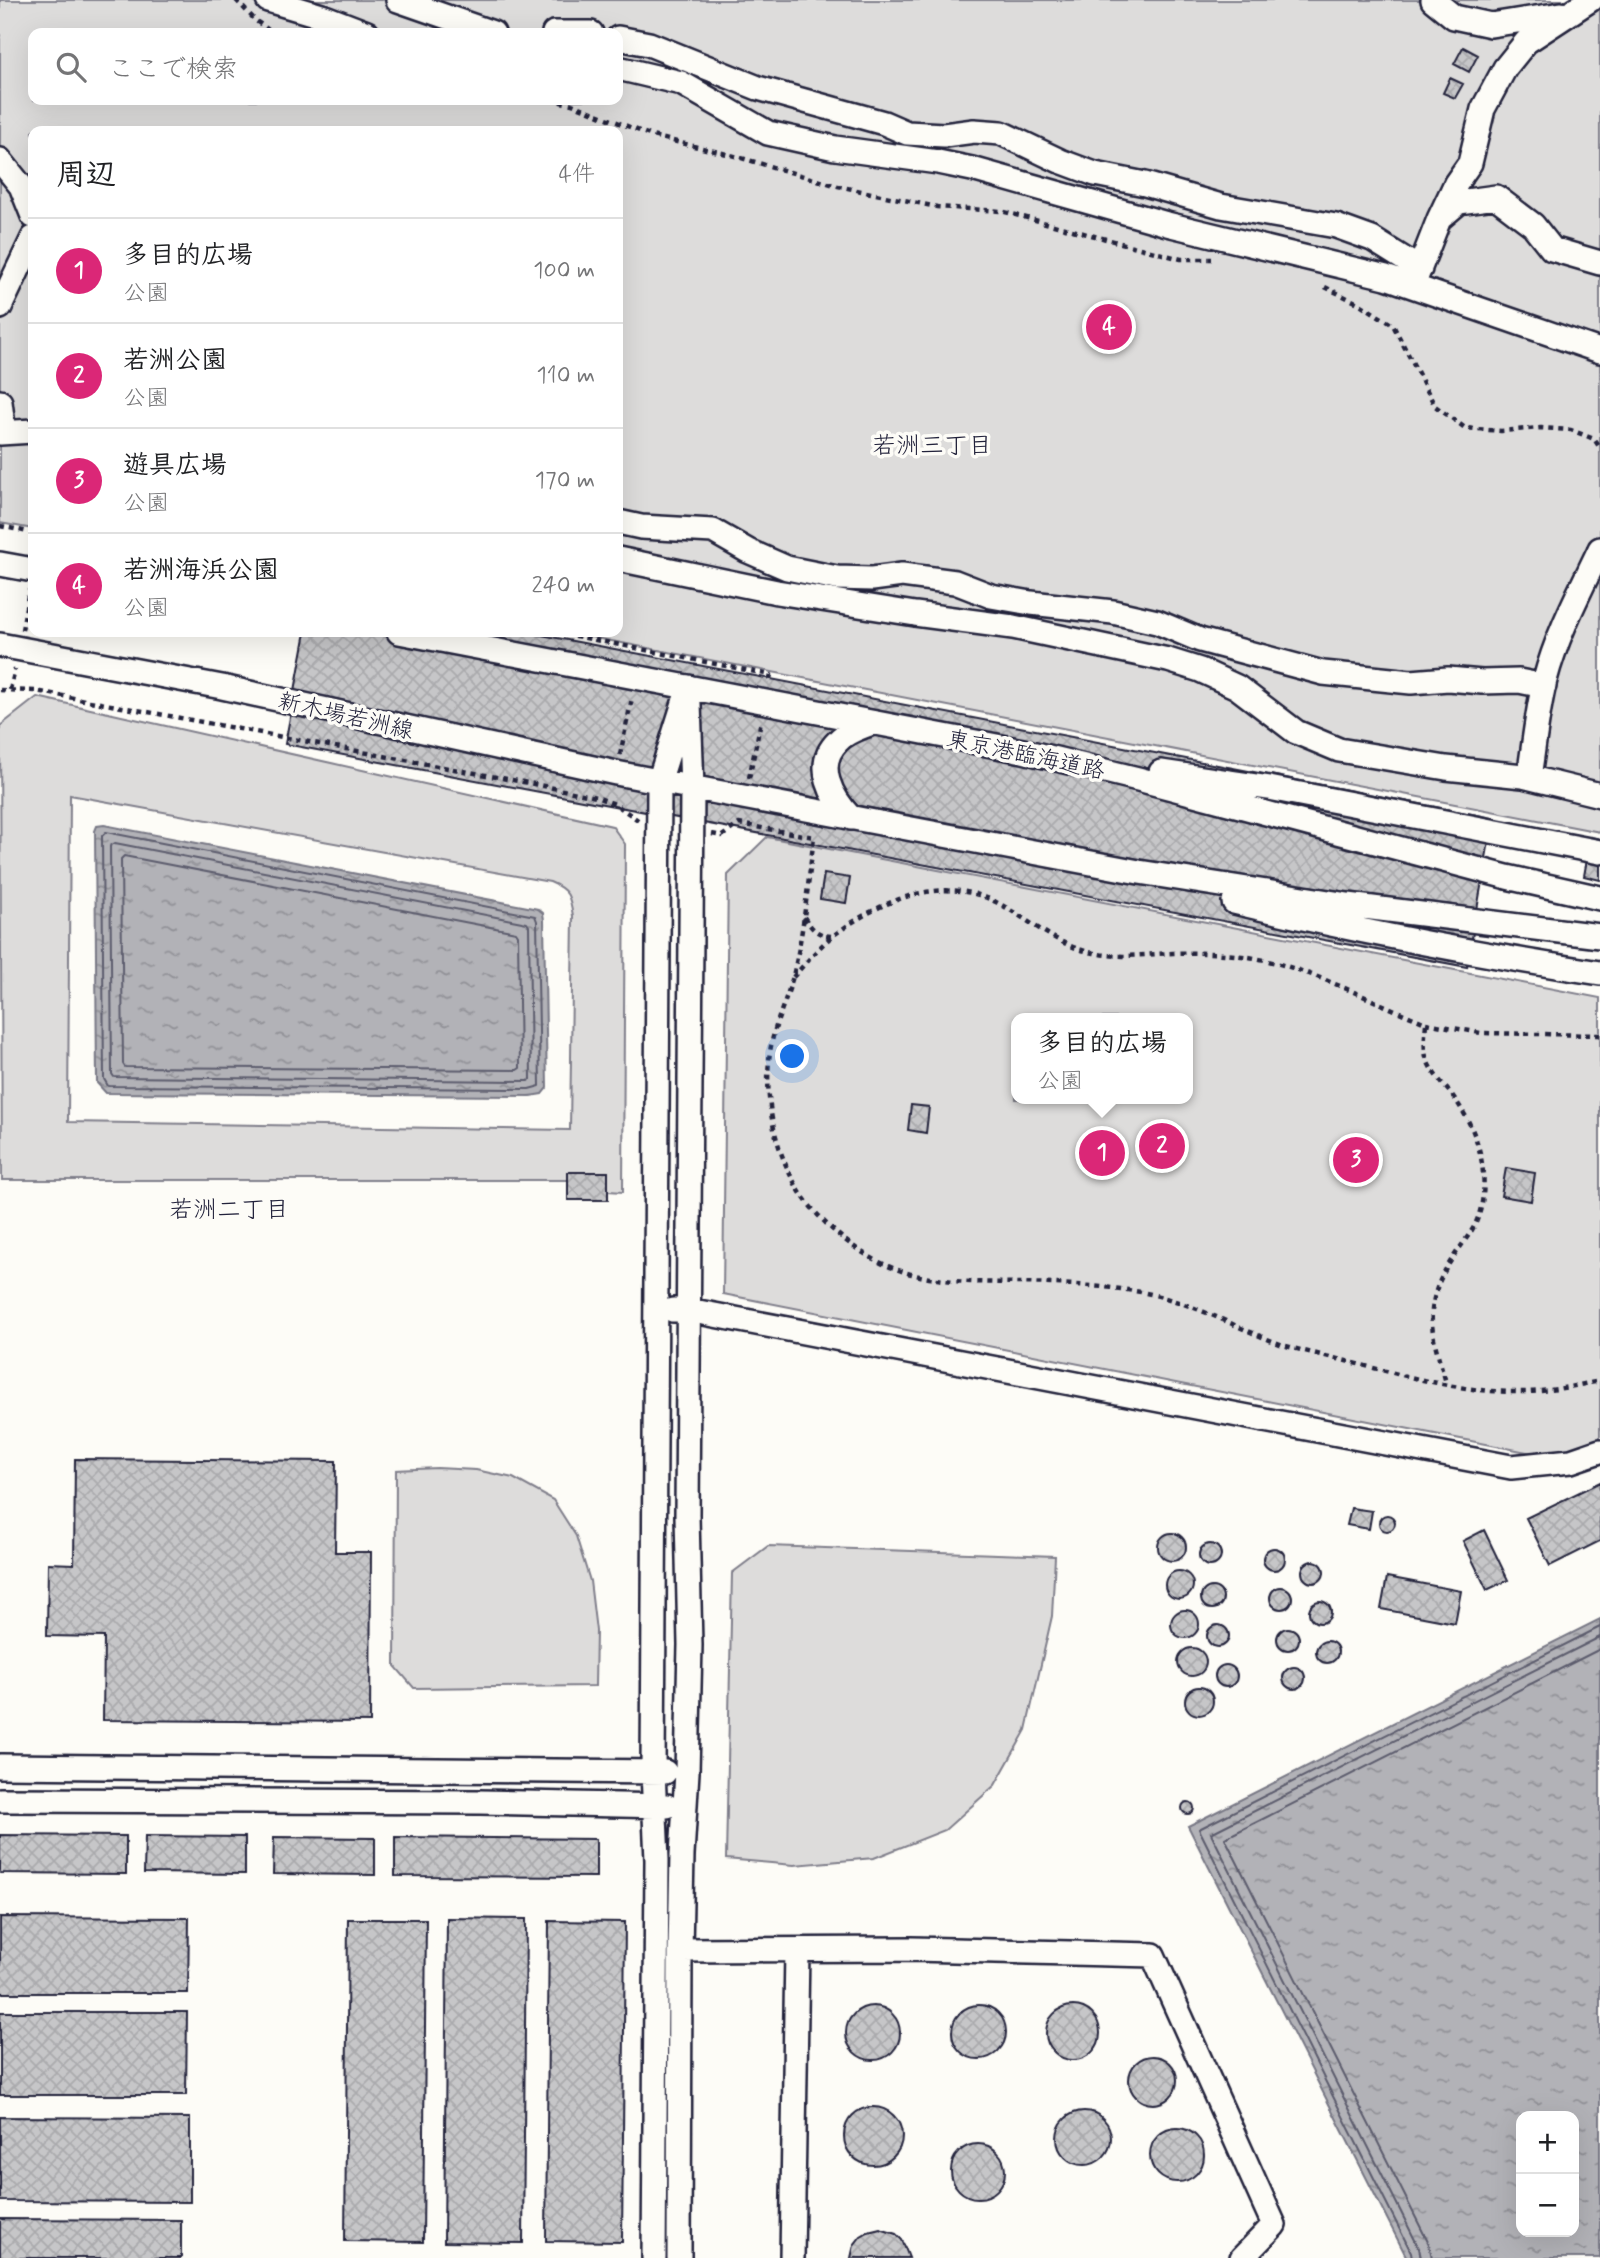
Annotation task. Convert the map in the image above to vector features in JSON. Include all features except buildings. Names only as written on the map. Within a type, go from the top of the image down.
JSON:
[{"type":"street","points":[[268,0],[354,28]]},
{"type":"street","points":[[398,0],[479,28]]},
{"type":"street","points":[[1433,0],[1454,17],[1491,25],[1582,5]]},
{"type":"street","points":[[1416,278],[1439,219],[1456,183],[1470,163],[1483,109],[1505,68],[1526,42],[1582,5]]},
{"type":"street","points":[[623,39],[649,44],[758,88],[884,123],[907,133],[1002,133],[1060,161],[1095,174],[1145,184],[1221,206],[1336,226],[1372,239],[1416,278]]},
{"type":"street","points":[[623,69],[681,83],[750,125],[787,139],[972,169],[1134,216],[1386,277],[1416,278],[1600,351]]},
{"type":"street","points":[[0,160],[21,186],[28,204]]},
{"type":"street","points":[[1439,219],[1459,202],[1496,197],[1533,225],[1552,249],[1600,263]]},
{"type":"street","points":[[0,307],[28,248]]},
{"type":"street","points":[[0,402],[2,433],[28,431]]},
{"type":"street","points":[[623,523],[641,527],[713,531],[748,551],[787,568],[837,578],[872,579],[902,575],[955,582],[990,596],[1113,612],[1157,622],[1200,640],[1323,673],[1410,682],[1448,679],[1519,681],[1544,686]]},
{"type":"street","points":[[1529,777],[1544,686],[1569,614],[1600,549]]},
{"type":"street","points":[[623,560],[777,592],[1013,627],[1168,660],[1200,670],[1237,687],[1296,732],[1339,750],[1446,768],[1529,777],[1600,795]]},
{"type":"street","points":[[0,564],[28,569]]},
{"type":"street","points":[[425,637],[689,687]]},
{"type":"street","name":"新木場若洲線","points":[[0,645],[222,687],[692,788]]},
{"type":"street","points":[[654,2258],[657,1860],[653,1772],[659,782],[689,687]]},
{"type":"street","points":[[679,2258],[680,1950],[690,1645],[687,1516],[692,788],[689,687]]},
{"type":"street","name":"東京港臨海道路","points":[[689,687],[1023,751],[1507,877],[1600,898]]},
{"type":"street","points":[[851,818],[830,790],[825,774],[828,756],[836,742],[849,732],[872,723]]},
{"type":"street","points":[[1023,751],[1269,788],[1600,852]]},
{"type":"street","points":[[692,788],[1237,889],[1600,936]]},
{"type":"street","points":[[1016,850],[1344,928],[1491,956],[1600,973]]},
{"type":"street","points":[[656,1310],[688,1310],[1511,1467],[1571,1461],[1600,1451]]},
{"type":"street","points":[[0,1766],[687,1772]]},
{"type":"street","points":[[0,1800],[480,1801],[685,1806]]},
{"type":"street","points":[[680,1950],[912,1950],[1153,1955],[1274,2225],[1242,2258]]},
{"type":"street","points":[[792,2258],[797,1951]]},
{"type":"path","points":[[574,105],[652,136],[732,155],[838,186],[937,207],[1001,211],[1181,259],[1221,259]]},
{"type":"path","points":[[1318,283],[1360,304],[1393,325],[1435,406],[1465,428],[1501,431],[1541,428],[1571,430],[1594,439],[1600,448]]},
{"type":"path","points":[[0,526],[28,532]]},
{"type":"path","points":[[581,637],[771,676],[739,824],[722,836]]},
{"type":"path","points":[[609,802],[642,649]]},
{"type":"path","points":[[0,690],[36,691],[539,785],[596,797],[638,820]]},
{"type":"path","points":[[739,824],[814,837],[793,977],[773,1036],[769,1068],[771,1104],[776,1135],[800,1192],[827,1224],[860,1251],[893,1268],[930,1279],[1065,1284],[1144,1293],[1169,1299],[1285,1345],[1446,1384],[1516,1392],[1600,1381]]},
{"type":"path","points":[[793,977],[832,936],[891,902],[909,895],[956,890],[978,894],[1065,944],[1093,953],[1141,956],[1204,952],[1244,956],[1273,961],[1426,1023],[1454,1030],[1600,1035]]},
{"type":"path","points":[[804,917],[813,930],[821,935],[832,936]]},
{"type":"path","points":[[1426,1023],[1424,1045],[1428,1062],[1467,1116],[1478,1144],[1483,1174],[1479,1214],[1473,1229],[1443,1271],[1434,1301],[1432,1332],[1446,1384]]},
{"type":"shaded area","points":[[0,0],[1600,0],[1600,832],[591,637],[623,637],[623,126],[28,126],[28,528],[0,523]]},
{"type":"shaded area","points":[[37,697],[612,826],[625,844],[623,1192],[608,1191],[608,1172],[568,1172],[568,1180],[2,1180],[0,726]],"holes":[[[70,795],[550,882],[568,894],[573,916],[570,1130],[68,1122]]]},
{"type":"shaded area","points":[[767,837],[1600,998],[1600,1440],[1573,1450],[1532,1453],[723,1294],[728,875]]},
{"type":"shaded area","points":[[396,1470],[476,1470],[513,1478],[553,1500],[576,1536],[590,1581],[596,1631],[595,1686],[414,1688],[395,1666]]},
{"type":"shaded area","points":[[768,1546],[1055,1556],[1052,1616],[1026,1730],[995,1785],[945,1830],[874,1858],[794,1865],[726,1859],[732,1573]]},
{"type":"water","points":[[104,825],[538,909],[543,913],[544,920],[547,1088],[542,1094],[530,1096],[106,1093],[97,1083],[95,831],[97,826]]},
{"type":"water","points":[[1600,1619],[1600,2258],[1407,2258],[1188,1826]]},
{"type":"place","name":"若洲海浜公園","points":[[1109,327]]},
{"type":"place","name":"若洲公園","points":[[1162,1146]]},
{"type":"place","name":"多目的広場","points":[[1102,1153]]},
{"type":"place","name":"遊具広場","points":[[1356,1160]]},
{"type":"district","name":"若洲三丁目","points":[[932,445]]},
{"type":"district","name":"若洲二丁目","points":[[229,1209]]}]
